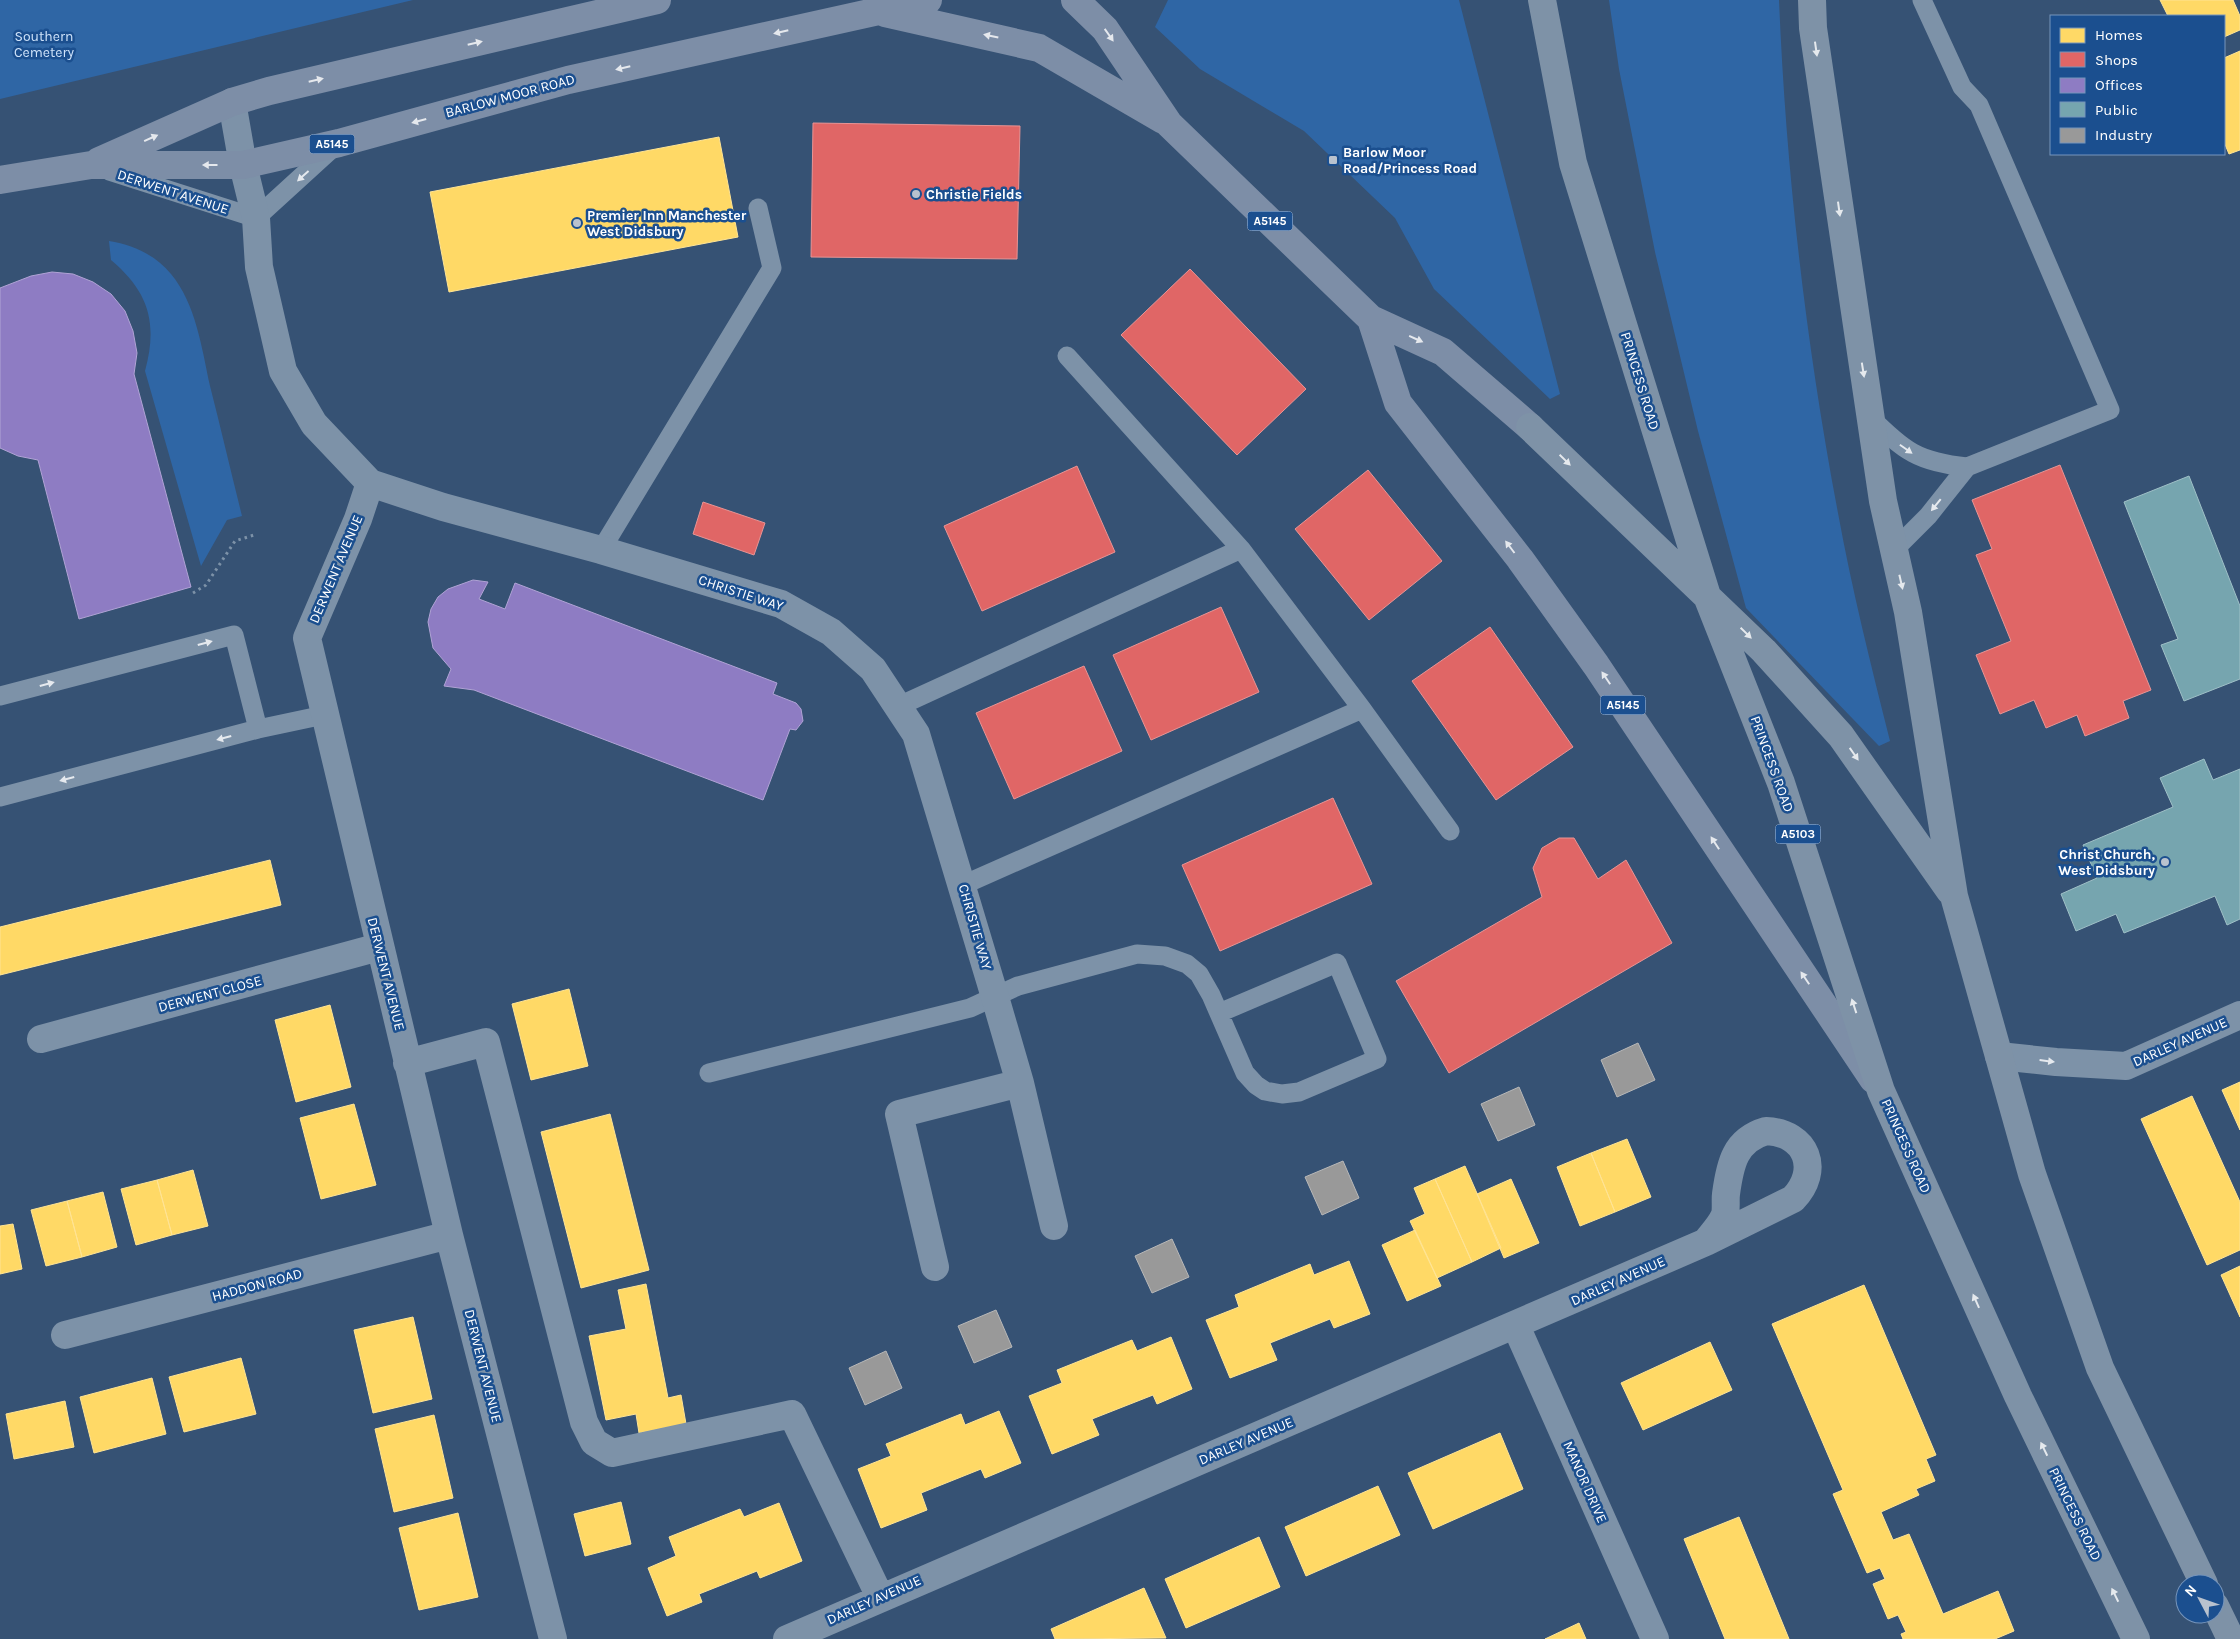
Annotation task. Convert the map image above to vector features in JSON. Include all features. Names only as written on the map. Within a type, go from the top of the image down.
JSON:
[{"type":"highway","name":"PRINCESS ROAD","points":[[1542,0],[1573,163],[1707,596],[1781,783],[1881,1091],[2018,1396],[2136,1639]]},
{"type":"highway","name":"A5103","points":[[1812,0],[1813,28],[1883,501],[1908,612],[1954,896],[2032,1174],[2100,1368],[2199,1574]]},
{"type":"highway","name":"A5103","points":[[1530,427],[1764,651],[1841,736],[1954,896]]},
{"type":"highway","points":[[2224,1624],[2231,1639]]},
{"type":"main road","name":"BARLOW MOOR ROAD","points":[[90,165],[232,102],[269,91],[657,0]]},
{"type":"main road","name":"BARLOW MOOR ROAD","points":[[0,180],[90,165],[243,165],[339,143],[568,80],[928,0]]},
{"type":"main road","name":"A5145","points":[[1075,0],[1106,29],[1169,124],[1371,319],[1443,352],[1530,427]]},
{"type":"main road","name":"A5145","points":[[875,11],[1039,48],[1169,124]]},
{"type":"main road","name":"A5145","points":[[1371,319],[1398,403],[1520,559],[1596,665],[1881,1091]]},
{"type":"street","points":[[232,102],[243,165],[256,218],[259,267],[283,371],[314,424],[370,483]]},
{"type":"street","name":"CHRISTIE WAY","points":[[370,483],[443,507],[601,550],[780,604],[831,632],[873,669],[916,734],[963,885],[1020,1083],[1054,1226]]},
{"type":"street","name":"DERWENT AVENUE","points":[[370,483],[358,520],[307,638],[379,947],[553,1639]]},
{"type":"street","name":"DERWENT CLOSE","points":[[41,1040],[379,947]]},
{"type":"street","name":"DARLEY AVENUE","points":[[1999,1056],[2056,1062],[2126,1066],[2240,1016]]},
{"type":"street","points":[[408,1063],[486,1042],[584,1422],[594,1442],[612,1453],[792,1414],[880,1597]]},
{"type":"street","points":[[935,1268],[899,1114],[1020,1083]]},
{"type":"street","name":"HADDON ROAD","points":[[66,1335],[450,1235]]},
{"type":"street","name":"DARLEY AVENUE","points":[[786,1639],[880,1597],[1516,1326],[1706,1242]]},
{"type":"street","name":"MANOR DRIVE","points":[[1516,1326],[1655,1639]]},
{"type":"lane","points":[[1870,416],[1892,439],[1918,458],[1946,465],[1967,467],[2110,410],[1979,105],[1962,87],[1922,0]]},
{"type":"lane","points":[[256,218],[339,143]]},
{"type":"lane","name":"DERWENT AVENUE","points":[[90,165],[256,218]]},
{"type":"lane","points":[[601,550],[772,268],[758,208]]},
{"type":"lane","points":[[1067,356],[1241,549],[1362,709],[1450,831]]},
{"type":"lane","points":[[1894,550],[1928,516],[1967,467]]},
{"type":"lane","points":[[898,706],[1241,549]]},
{"type":"lane","points":[[0,696],[234,635],[258,729]]},
{"type":"lane","points":[[963,885],[1362,709]]},
{"type":"lane","points":[[0,796],[258,729],[324,715]]},
{"type":"lane","points":[[709,1073],[970,1008],[1018,986],[1137,954],[1165,956],[1187,964],[1199,974],[1219,1013],[1245,1073],[1265,1091],[1282,1094],[1299,1092],[1378,1058],[1337,963],[1219,1013]]},
{"type":"path","points":[[193,593],[206,585],[235,541],[254,535]]},
{"type":"green space","name":"Southern Cemetery","points":[[0,0],[413,0],[0,99]]},
{"type":"green space","points":[[1168,0],[1459,0],[1560,394],[1550,399],[1434,289],[1395,218],[1304,131],[1200,69],[1155,27]]},
{"type":"green space","points":[[1609,0],[1779,0],[1792,193],[1807,322],[1843,542],[1890,741],[1879,746],[1746,608],[1698,431],[1655,252],[1619,69]]},
{"type":"green space","points":[[109,241],[135,248],[151,256],[165,267],[180,286],[187,299],[197,327],[242,516],[227,520],[201,566],[145,371],[151,338],[147,310],[134,284],[111,260]]},
{"type":"building: Homes","points":[[2160,0],[2233,0],[2240,16],[2240,30],[2225,37],[2225,15],[2168,15]]},
{"type":"building: Homes","points":[[2240,51],[2240,150],[2229,154],[2225,144],[2225,58]]},
{"type":"building: Homes","points":[[719,137],[738,237],[449,292],[430,192]]},
{"type":"building: Homes","points":[[270,860],[281,905],[0,975],[0,927]]},
{"type":"building: Homes","points":[[569,989],[588,1066],[531,1080],[512,1004]]},
{"type":"building: Homes","points":[[330,1005],[351,1087],[296,1102],[275,1020]]},
{"type":"building: Homes","points":[[2240,1082],[2240,1130],[2222,1090]]},
{"type":"building: Homes","points":[[2192,1096],[2240,1202],[2240,1250],[2207,1265],[2141,1119]]},
{"type":"building: Homes","points":[[354,1104],[376,1185],[321,1199],[300,1118]]},
{"type":"building: Homes","points":[[610,1114],[649,1270],[581,1288],[541,1132]]},
{"type":"building: Homes","points":[[1627,1139],[1651,1197],[1615,1212],[1591,1153]]},
{"type":"building: Homes","points":[[1591,1153],[1615,1212],[1580,1226],[1557,1167]]},
{"type":"building: Homes","points":[[1465,1166],[1501,1248],[1472,1262],[1435,1179]]},
{"type":"building: Homes","points":[[193,1170],[208,1226],[172,1235],[157,1180]]},
{"type":"building: Homes","points":[[1435,1179],[1472,1262],[1437,1278],[1410,1221],[1425,1214],[1414,1188]]},
{"type":"building: Homes","points":[[1511,1179],[1539,1243],[1504,1258],[1477,1194]]},
{"type":"building: Homes","points":[[157,1180],[172,1235],[136,1245],[121,1189]]},
{"type":"building: Homes","points":[[103,1192],[117,1247],[82,1257],[67,1201]]},
{"type":"building: Homes","points":[[67,1201],[82,1257],[46,1266],[31,1210]]},
{"type":"building: Homes","points":[[13,1224],[22,1269],[0,1274],[0,1226]]},
{"type":"building: Homes","points":[[1415,1230],[1441,1286],[1407,1301],[1382,1245]]},
{"type":"building: Homes","points":[[1349,1261],[1370,1314],[1334,1328],[1330,1319],[1270,1343],[1277,1360],[1230,1378],[1206,1320],[1239,1307],[1235,1295],[1310,1264],[1314,1275]]},
{"type":"building: Homes","points":[[2240,1266],[2240,1317],[2221,1275]]},
{"type":"building: Homes","points":[[646,1284],[668,1398],[681,1395],[686,1424],[639,1433],[636,1414],[606,1420],[589,1336],[626,1329],[618,1290]]},
{"type":"building: Homes","points":[[1864,1285],[1936,1455],[1926,1459],[1935,1481],[1916,1489],[1919,1495],[1881,1512],[1893,1540],[1909,1534],[1943,1614],[1998,1591],[2014,1631],[1995,1639],[1903,1639],[1901,1634],[1906,1632],[1898,1615],[1888,1619],[1873,1584],[1885,1579],[1880,1568],[1867,1573],[1833,1494],[1843,1490],[1772,1324]]},
{"type":"building: Homes","points":[[413,1317],[432,1399],[373,1413],[354,1330]]},
{"type":"building: Homes","points":[[1171,1337],[1192,1389],[1157,1404],[1153,1395],[1092,1419],[1099,1435],[1052,1454],[1029,1396],[1062,1383],[1057,1370],[1132,1340],[1137,1351]]},
{"type":"building: Homes","points":[[1710,1342],[1732,1390],[1643,1430],[1621,1383]]},
{"type":"building: Homes","points":[[241,1358],[256,1414],[184,1432],[169,1377]]},
{"type":"building: Homes","points":[[152,1378],[166,1434],[94,1453],[80,1397]]},
{"type":"building: Homes","points":[[65,1401],[74,1447],[14,1459],[6,1414]]},
{"type":"building: Homes","points":[[999,1411],[1021,1463],[985,1478],[981,1469],[921,1493],[927,1510],[881,1528],[858,1469],[891,1456],[886,1444],[961,1414],[965,1425]]},
{"type":"building: Homes","points":[[434,1415],[453,1498],[394,1512],[375,1429]]},
{"type":"building: Homes","points":[[1500,1433],[1523,1489],[1433,1529],[1408,1473]]},
{"type":"building: Homes","points":[[1378,1486],[1400,1535],[1306,1576],[1285,1527]]},
{"type":"building: Homes","points":[[621,1502],[631,1544],[585,1556],[574,1514]]},
{"type":"building: Homes","points":[[779,1503],[802,1561],[760,1578],[757,1571],[699,1594],[702,1602],[667,1616],[648,1568],[676,1556],[669,1537],[740,1509],[744,1517]]},
{"type":"building: Homes","points":[[458,1513],[478,1597],[419,1610],[399,1528]]},
{"type":"building: Homes","points":[[1739,1517],[1789,1639],[1725,1639],[1684,1539]]},
{"type":"building: Homes","points":[[1259,1537],[1280,1587],[1186,1628],[1165,1579]]},
{"type":"building: Homes","points":[[1144,1588],[1166,1638],[1055,1639],[1051,1629]]},
{"type":"building: Homes","points":[[1579,1623],[1586,1639],[1545,1639]]},
{"type":"building: Shops","points":[[813,123],[1020,126],[1017,259],[811,257]]},
{"type":"building: Shops","points":[[1190,269],[1306,389],[1237,455],[1121,335]]},
{"type":"building: Shops","points":[[2060,465],[2151,690],[2123,701],[2129,718],[2085,736],[2077,715],[2046,728],[2034,700],[2000,714],[1976,655],[2011,641],[1976,555],[1992,549],[1972,500]]},
{"type":"building: Shops","points":[[1077,466],[1115,552],[982,611],[944,526]]},
{"type":"building: Shops","points":[[1368,470],[1442,561],[1369,620],[1295,529]]},
{"type":"building: Shops","points":[[703,502],[765,523],[754,555],[693,534]]},
{"type":"building: Shops","points":[[1221,607],[1259,692],[1151,740],[1113,655]]},
{"type":"building: Shops","points":[[1490,627],[1573,747],[1496,800],[1412,681]]},
{"type":"building: Shops","points":[[1084,666],[1122,751],[1014,799],[976,713]]},
{"type":"building: Shops","points":[[1333,798],[1372,884],[1220,951],[1182,865]]},
{"type":"building: Shops","points":[[1559,838],[1574,838],[1598,879],[1626,860],[1672,943],[1449,1073],[1396,981],[1542,897],[1533,868],[1542,848]]},
{"type":"building: Offices","points":[[52,272],[73,274],[93,282],[111,294],[125,311],[133,331],[137,353],[134,374],[191,587],[79,619],[38,460],[18,456],[0,448],[0,288],[31,276]]},
{"type":"building: Offices","points":[[473,580],[488,582],[479,599],[505,609],[515,583],[777,683],[773,694],[796,703],[801,709],[803,721],[796,730],[790,729],[763,800],[474,690],[444,686],[451,669],[433,648],[428,622],[431,609],[438,597],[448,589]]},
{"type":"building: Public","points":[[2189,476],[2240,606],[2240,679],[2184,701],[2161,645],[2178,639],[2124,502]]},
{"type":"building: Public","name":"Christ Church, West Didsbury","points":[[2204,759],[2213,780],[2240,769],[2240,919],[2227,925],[2215,896],[2124,933],[2116,914],[2076,931],[2061,894],[2097,878],[2083,845],[2173,807],[2160,778]]},
{"type":"building: Industry","points":[[1638,1043],[1655,1080],[1617,1097],[1601,1060]]},
{"type":"building: Industry","points":[[1519,1087],[1535,1125],[1498,1141],[1481,1104]]},
{"type":"building: Industry","points":[[1343,1161],[1359,1198],[1322,1215],[1305,1177]]},
{"type":"building: Industry","points":[[1172,1239],[1189,1277],[1152,1293],[1135,1256]]},
{"type":"building: Industry","points":[[996,1310],[1012,1347],[974,1363],[958,1326]]},
{"type":"building: Industry","points":[[886,1351],[902,1388],[865,1405],[849,1368]]},
{"type":"place","name":"Barlow Moor Road/Princess Road","points":[[1333,160]]},
{"type":"place","name":"Christie Fields","points":[[916,194]]},
{"type":"place","name":"Premier Inn Manchester West Didsbury","points":[[577,223]]},
{"type":"place","name":"Christ Church, West Didsbury","points":[[2165,862]]}]
